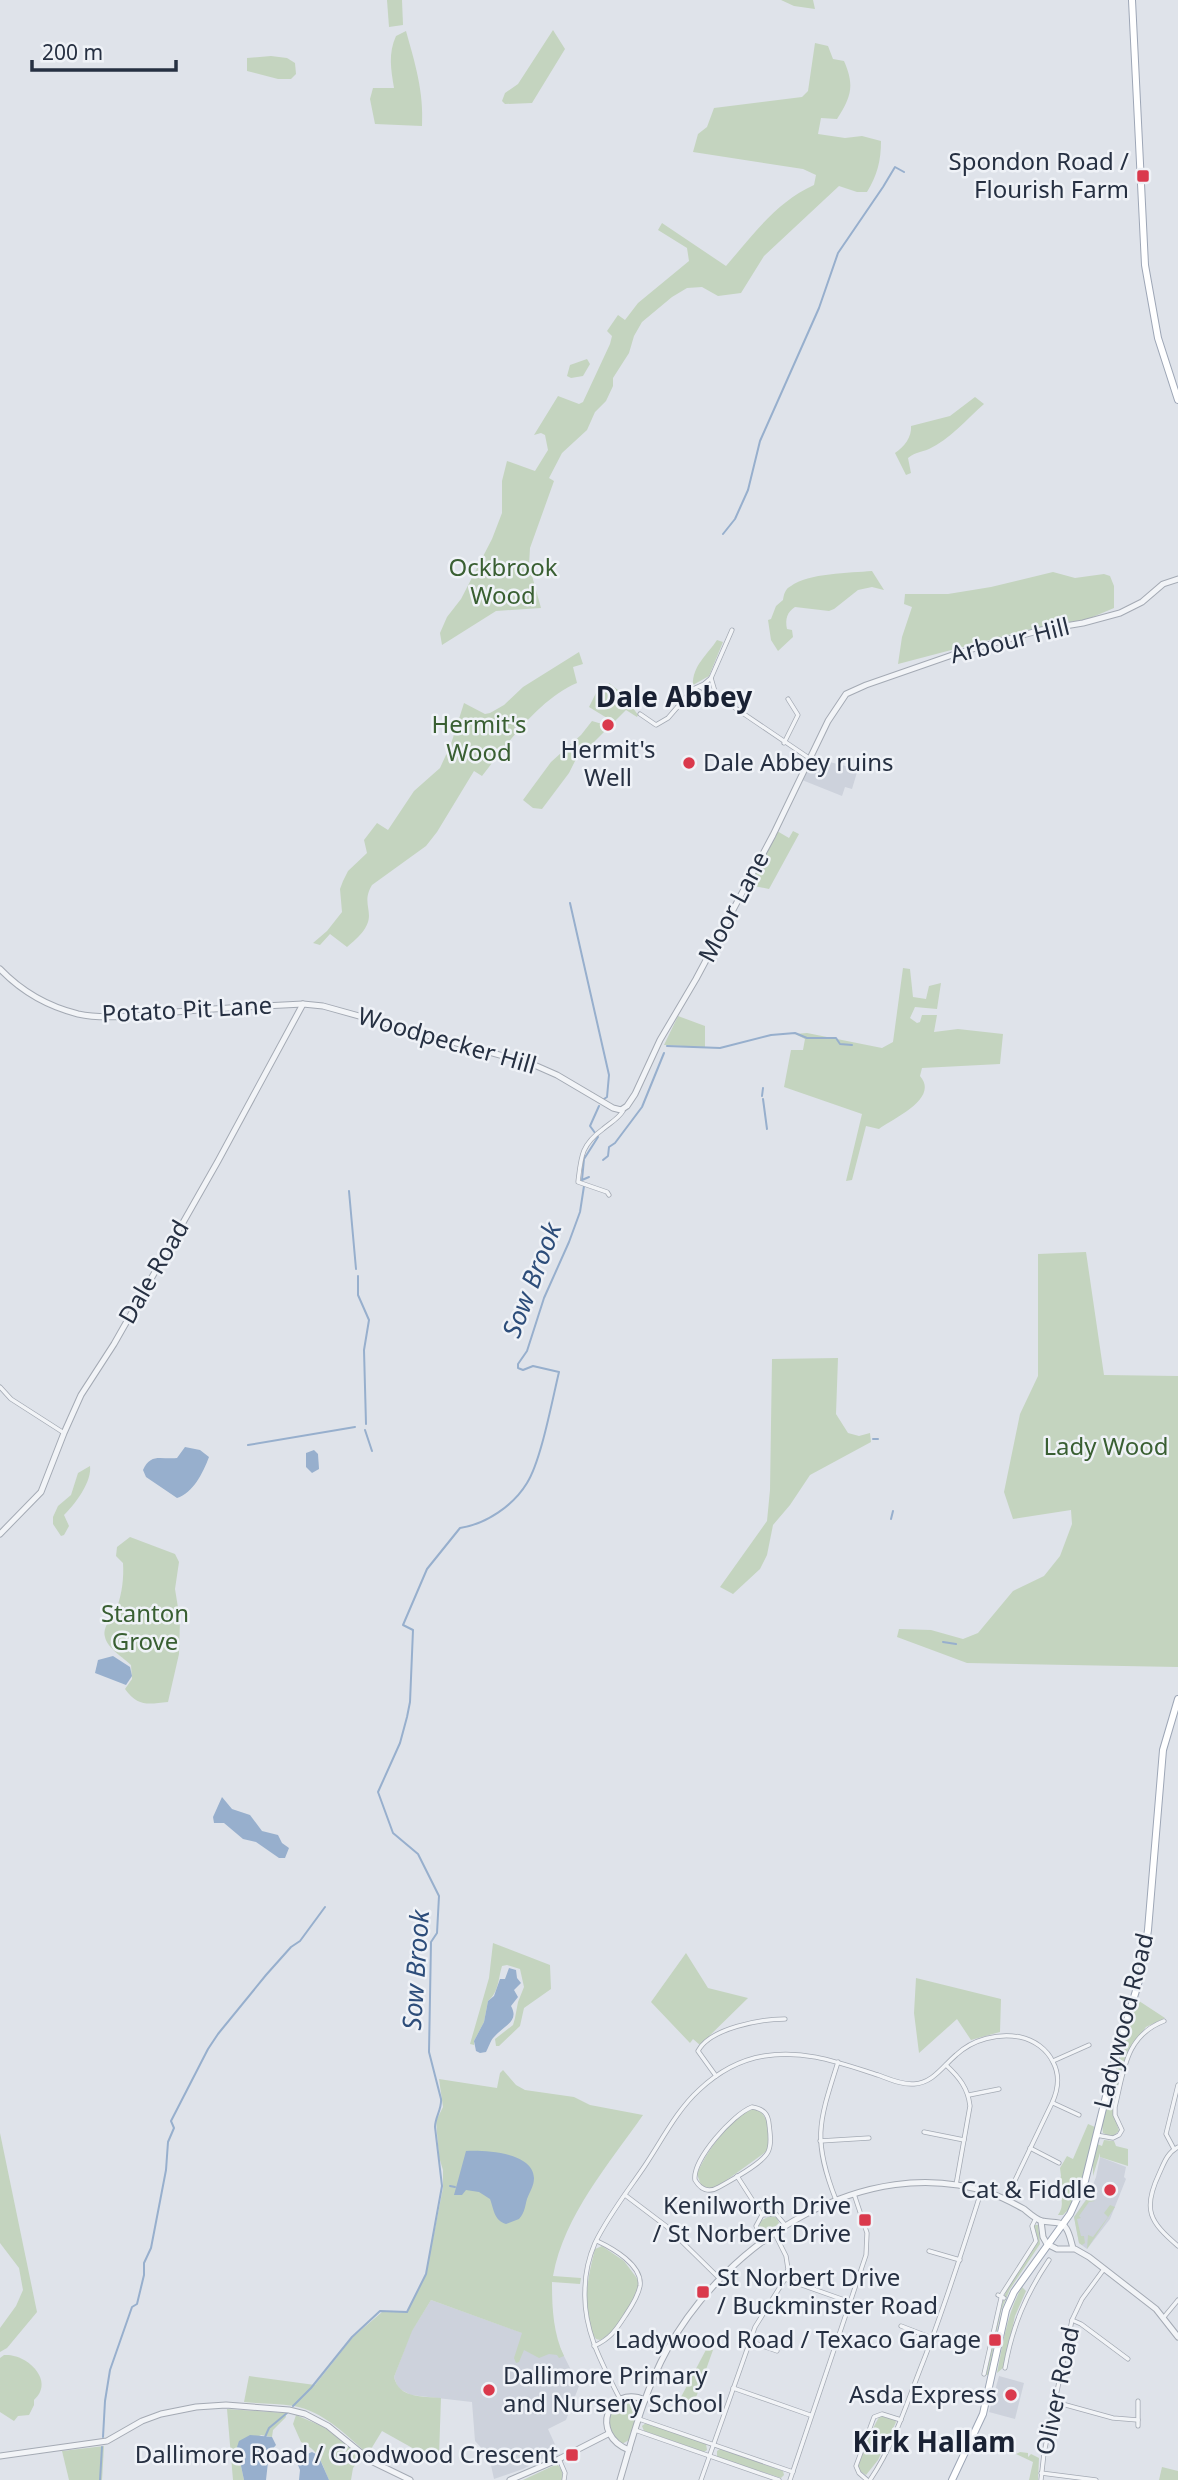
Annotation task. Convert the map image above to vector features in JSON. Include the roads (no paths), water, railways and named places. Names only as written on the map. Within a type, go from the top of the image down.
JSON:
[{"type":"main road","points":[[1132,0],[1145,265],[1158,338],[1178,400]]},
{"type":"main road","name":"Ladywood Road","points":[[952,2480],[983,2414],[1006,2310],[1021,2279],[1062,2225],[1076,2204],[1082,2188],[1120,2041],[1141,1974],[1163,1750],[1178,1699]]},
{"type":"street","name":"Arbour Hill","points":[[839,701],[853,689],[958,653],[1041,630],[1120,613],[1142,601],[1163,584],[1178,579]]},
{"type":"street","points":[[640,714],[654,724],[671,715],[693,689],[700,687],[710,678],[732,629]]},
{"type":"street","points":[[710,678],[716,695]]},
{"type":"street","points":[[700,687],[810,759]]},
{"type":"street","points":[[784,743],[798,715],[788,699]]},
{"type":"street","name":"Moor Lane","points":[[624,1108],[635,1094],[660,1040],[712,949],[839,701]]},
{"type":"street","name":"Potato Pit Lane","points":[[0,969],[32,997],[82,1015],[130,1015],[303,1004]]},
{"type":"street","name":"Woodpecker Hill","points":[[303,1004],[323,1006],[532,1064],[558,1075],[613,1108],[624,1108]]},
{"type":"street","name":"Dale Road","points":[[0,1534],[41,1492],[81,1395],[114,1344],[218,1161],[303,1004]]},
{"type":"street","points":[[609,1195],[578,1182],[581,1154],[591,1140],[619,1117],[624,1108]]},
{"type":"street","points":[[0,1387],[18,1403],[64,1433]]},
{"type":"street","points":[[761,2014],[761,2021]]},
{"type":"street","points":[[716,2076],[699,2049],[735,2027],[785,2019]]},
{"type":"street","name":"Ladywood Road","points":[[1096,2135],[1113,2138],[1122,2130],[1115,2115],[1115,2107],[1128,2056],[1140,2035],[1164,2021]]},
{"type":"street","name":"Ladywood Road","points":[[1154,2025],[1157,2031]]},
{"type":"street","points":[[620,2399],[594,2346],[586,2319],[585,2290],[588,2267],[597,2241],[625,2195],[695,2094],[716,2076],[745,2061],[776,2054],[803,2054],[910,2084],[930,2079],[960,2052],[978,2041],[1004,2036],[1029,2039],[1042,2048],[1053,2061],[1057,2081],[1052,2103],[1006,2200]]},
{"type":"street","points":[[1053,2061],[1089,2045]]},
{"type":"street","points":[[836,2200],[824,2166],[820,2141],[822,2115],[838,2062]]},
{"type":"street","points":[[946,2065],[962,2081],[969,2095],[970,2110],[956,2185]]},
{"type":"street","points":[[1177,2244],[1154,2223],[1149,2205],[1154,2183],[1167,2157],[1176,2148],[1166,2134],[1178,2085]]},
{"type":"street","points":[[969,2095],[999,2089]]},
{"type":"street","points":[[1052,2103],[1079,2115]]},
{"type":"street","points":[[758,2108],[769,2118],[769,2149],[761,2159],[737,2176],[709,2191],[700,2186],[694,2175],[702,2159],[729,2123],[746,2109],[758,2108]]},
{"type":"street","points":[[923,2132],[964,2140]]},
{"type":"street","points":[[820,2141],[869,2138]]},
{"type":"street","points":[[1030,2148],[1059,2163]]},
{"type":"street","points":[[737,2176],[762,2215]]},
{"type":"street","points":[[620,2480],[645,2400],[672,2341],[704,2296],[746,2254],[786,2226],[836,2200],[854,2194],[897,2183],[926,2181],[981,2190],[1006,2200],[1039,2219],[1066,2227],[1073,2248],[1164,2317],[1178,2337]]},
{"type":"street","points":[[901,2420],[882,2414],[874,2417],[856,2466],[859,2473],[869,2480],[890,2447],[901,2420],[960,2260],[981,2190]]},
{"type":"street","points":[[790,2480],[866,2255],[867,2242],[854,2194]]},
{"type":"street","points":[[625,2195],[666,2226],[720,2279]]},
{"type":"street","points":[[762,2215],[776,2214],[786,2226]]},
{"type":"street","points":[[762,2215],[756,2226],[764,2242]]},
{"type":"street","points":[[1039,2219],[1047,2244],[1057,2249],[1073,2248]]},
{"type":"street","points":[[983,2371],[1001,2297],[1036,2241],[1032,2226],[1039,2219]]},
{"type":"street","points":[[702,2480],[758,2319],[785,2280],[786,2256],[775,2234]]},
{"type":"street","points":[[594,2346],[613,2334],[635,2300],[640,2285],[633,2268],[597,2241]]},
{"type":"street","points":[[929,2251],[960,2260]]},
{"type":"street","points":[[1008,2364],[1015,2324],[1032,2285],[1048,2264]]},
{"type":"street","name":"Oliver Road","points":[[1041,2480],[1072,2320],[1104,2269]]},
{"type":"street","points":[[1021,2279],[1032,2285]]},
{"type":"street","points":[[785,2280],[850,2302]]},
{"type":"street","points":[[1164,2317],[1178,2300]]},
{"type":"street","points":[[1072,2320],[1125,2357],[1119,2361]]},
{"type":"street","points":[[901,2326],[932,2338]]},
{"type":"street","points":[[749,2341],[777,2351]]},
{"type":"street","points":[[733,2388],[811,2416]]},
{"type":"street","points":[[629,2450],[615,2443],[608,2434],[608,2412],[620,2399],[634,2396],[645,2400]]},
{"type":"street","points":[[1055,2402],[1138,2423],[1138,2401]]},
{"type":"street","points":[[0,2456],[107,2441],[142,2421],[161,2414],[219,2405],[289,2410],[305,2414],[328,2426],[364,2457],[393,2477],[410,2480]]},
{"type":"street","points":[[639,2419],[793,2472]]},
{"type":"street","points":[[635,2430],[779,2480]]},
{"type":"street","points":[[510,2480],[608,2434]]},
{"type":"street","points":[[559,2459],[565,2480]]},
{"type":"street","points":[[1041,2473],[1096,2480]]},
{"type":"water","points":[[185,1447],[200,1450],[209,1457],[193,1487],[177,1498],[146,1477],[143,1470],[153,1459],[177,1458]]},
{"type":"water","points":[[314,1450],[318,1454],[319,1469],[312,1473],[306,1467],[306,1453]]},
{"type":"water","points":[[113,1656],[130,1667],[132,1676],[126,1685],[95,1673],[98,1660]]},
{"type":"water","points":[[222,1797],[232,1809],[250,1815],[262,1831],[278,1835],[282,1843],[289,1848],[285,1858],[279,1858],[256,1842],[243,1839],[224,1823],[214,1823],[213,1817]]},
{"type":"water","points":[[509,1968],[516,1970],[521,1983],[514,1990],[518,1997],[511,2006],[512,2020],[493,2039],[486,2052],[480,2053],[476,2051],[474,2041],[484,2022],[488,2001],[494,1996],[500,1979],[505,1979]]},
{"type":"water","points":[[466,2151],[506,2154],[532,2169],[533,2184],[519,2219],[506,2224],[499,2220],[490,2199],[479,2192],[466,2190],[462,2195],[454,2195]]},
{"type":"water","points":[[250,2435],[272,2437],[276,2445],[269,2453],[266,2480],[244,2480],[237,2447],[239,2441]]},
{"type":"water","points":[[312,2452],[318,2455],[329,2480],[299,2480],[298,2465],[305,2455]]},
{"type":"waterway","points":[[723,534],[735,519],[748,490],[760,441],[819,308],[838,253],[895,167],[904,172]]},
{"type":"waterway","name":"Sow Brook","points":[[570,903],[609,1075],[607,1097],[604,1099]]},
{"type":"waterway","points":[[667,1046],[720,1048],[771,1035],[795,1033],[807,1038],[836,1038],[840,1044],[852,1045]]},
{"type":"waterway","points":[[603,1160],[608,1156],[609,1147],[642,1107],[664,1053]]},
{"type":"waterway","points":[[762,1096],[763,1088]]},
{"type":"waterway","points":[[763,1099],[767,1129]]},
{"type":"waterway","name":"Sow Brook","points":[[589,1177],[582,1180],[584,1159],[598,1137],[590,1126],[599,1106]]},
{"type":"waterway","name":"Sow Brook","points":[[293,2406],[352,2337],[380,2311],[407,2312],[426,2274],[442,2186],[435,2127],[441,2099],[429,2052],[431,1942],[437,1933],[439,1896],[418,1854],[393,1833],[378,1792],[400,1743],[407,1717],[413,1630],[403,1625],[427,1569],[460,1528],[479,1523],[507,1506],[527,1483],[537,1460],[559,1372],[533,1366],[523,1370],[518,1368],[518,1364],[527,1351],[544,1298],[569,1242],[580,1212],[584,1186]]},
{"type":"waterway","points":[[349,1191],[356,1269]]},
{"type":"waterway","points":[[358,1276],[358,1295],[369,1320],[364,1350],[366,1424]]},
{"type":"waterway","points":[[248,1445],[355,1427]]},
{"type":"waterway","points":[[365,1430],[372,1451]]},
{"type":"waterway","points":[[873,1439],[878,1439]]},
{"type":"waterway","points":[[891,1519],[893,1511]]},
{"type":"waterway","points":[[943,1642],[956,1644]]},
{"type":"waterway","points":[[103,2437],[110,2370],[132,2307],[137,2304],[144,2263],[151,2248],[166,2170],[168,2142],[174,2128],[171,2121],[218,2034],[266,1975],[291,1947],[300,1941],[325,1907]]},
{"type":"waterway","points":[[450,2186],[455,2187]]},
{"type":"waterway","name":"Sow Brook","points":[[265,2437],[269,2428],[287,2413]]},
{"type":"waterway","points":[[100,2480],[102,2447]]},
{"type":"place","name":"Spondon Road / Flourish Farm","points":[[1143,176]]},
{"type":"place","name":"Hermit's Well","points":[[608,725]]},
{"type":"place","name":"Dale Abbey ruins","points":[[689,763]]},
{"type":"place","name":"Cat & Fiddle","points":[[1110,2190]]},
{"type":"place","name":"Kenilworth Drive / St Norbert Drive","points":[[865,2220]]},
{"type":"place","name":"St Norbert Drive / Buckminster Road","points":[[703,2292]]},
{"type":"place","name":"Ladywood Road / Texaco Garage","points":[[995,2340]]},
{"type":"place","name":"Dallimore Primary and Nursery School","points":[[489,2390]]},
{"type":"place","name":"Asda Express","points":[[1011,2395]]},
{"type":"place","name":"Dallimore Road / Goodwood Crescent","points":[[572,2455]]},
{"type":"district","name":"Dale Abbey","points":[[674,697]]},
{"type":"district","name":"Kirk Hallam","points":[[934,2442]]},
{"type":"park label","name":"Ockbrook Wood","points":[[503,582]]},
{"type":"park label","name":"Hermit's Wood","points":[[479,739]]},
{"type":"park label","name":"Lady Wood","points":[[1106,1447]]},
{"type":"park label","name":"Stanton Grove","points":[[145,1628]]}]
